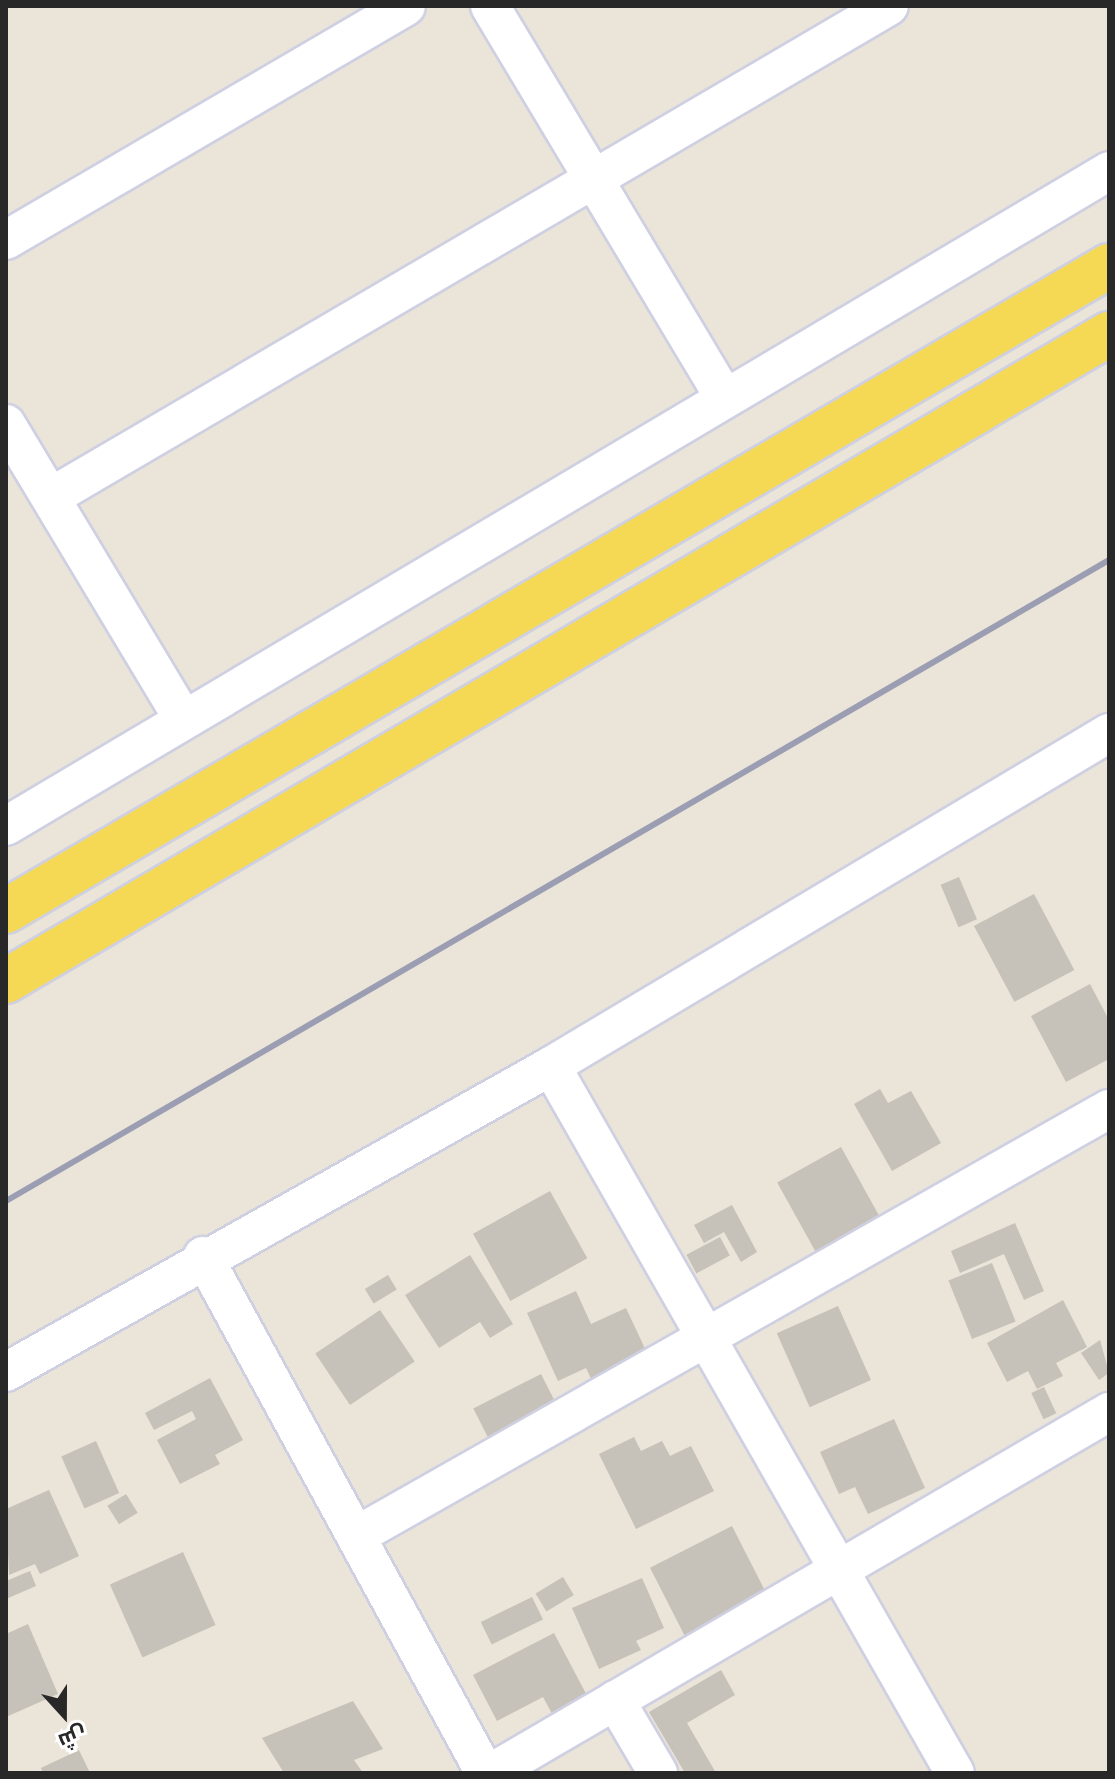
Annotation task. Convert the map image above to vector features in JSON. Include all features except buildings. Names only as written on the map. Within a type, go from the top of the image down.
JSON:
[{"type":"main road","points":[[6,911],[1109,266]]},
{"type":"main road","points":[[6,981],[1109,334]]},
{"type":"street","points":[[6,240],[406,6]]},
{"type":"street","points":[[490,6],[724,397]]},
{"type":"street","points":[[51,497],[889,6]]},
{"type":"street","points":[[6,826],[1109,171]]},
{"type":"street","points":[[6,424],[184,720]]},
{"type":"street","points":[[6,1372],[203,1256],[551,1066],[1109,733]]},
{"type":"street","points":[[551,1066],[955,1773]]},
{"type":"street","points":[[356,1536],[1109,1109]]},
{"type":"street","points":[[203,1256],[488,1773],[1109,1412]]},
{"type":"street","points":[[615,1700],[658,1773]]},
{"type":"railway","points":[[6,1201],[1109,560]]}]
